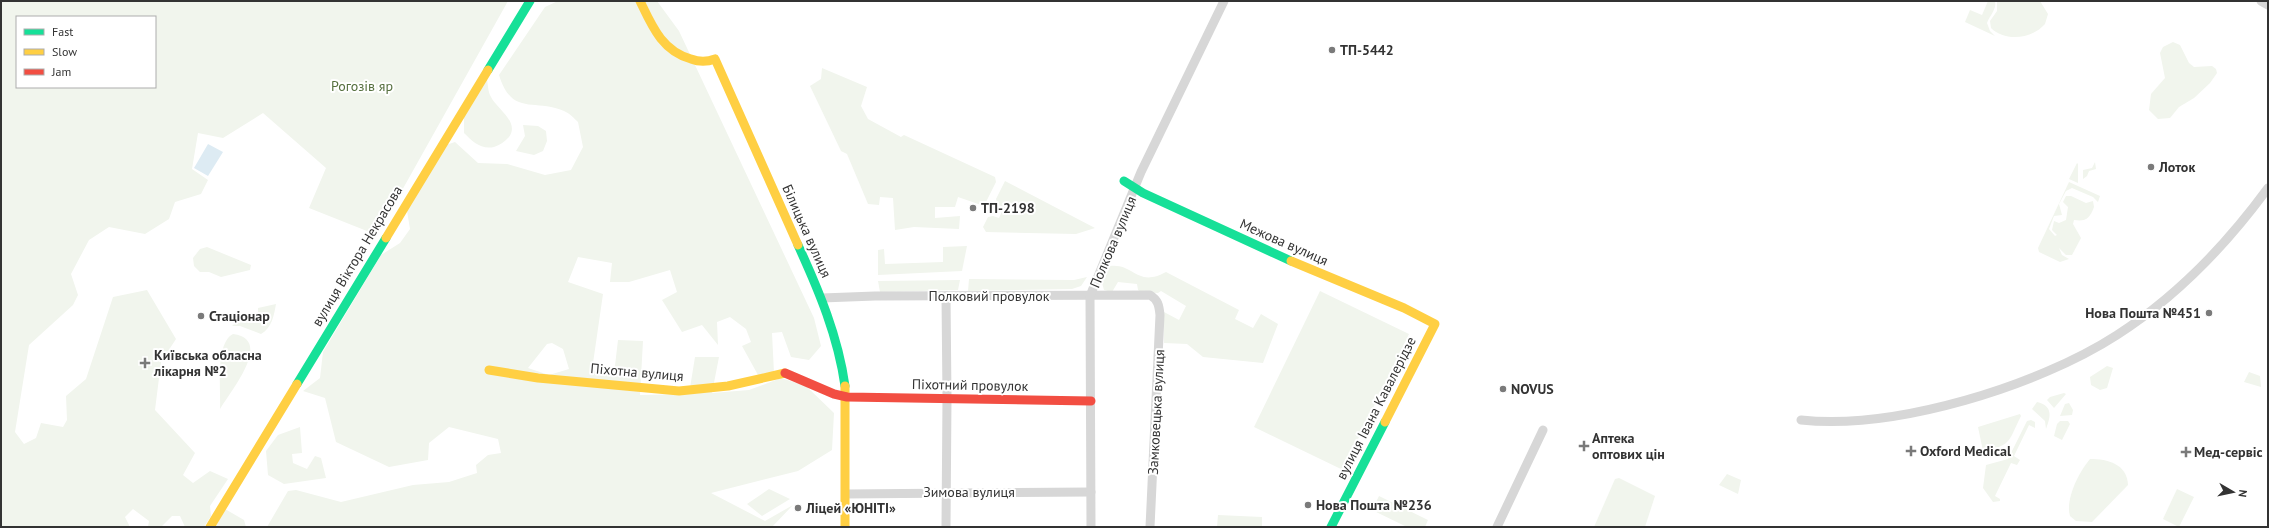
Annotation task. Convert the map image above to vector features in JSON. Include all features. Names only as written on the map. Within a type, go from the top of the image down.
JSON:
[{"type":"street","name":"вулиця Віктора Некрасова","points":[[210,527],[530,1]]},
{"type":"street","name":"Білицька вулиця","points":[[640,1],[655,31],[667,49],[677,56],[709,62],[714,59],[822,298],[841,355],[847,397],[845,527]]},
{"type":"street","name":"Полкова вулиця","points":[[1091,527],[1090,296],[1141,172],[1224,1]]},
{"type":"street","points":[[2261,1],[2268,5]]},
{"type":"street","name":"Межова вулиця","points":[[1124,181],[1135,188],[1316,272],[1404,308],[1434,324]]},
{"type":"street","points":[[1801,420],[1842,423],[1864,421],[1922,411],[2006,386],[2073,359],[2119,334],[2175,291],[2233,232],[2268,188]]},
{"type":"street","name":"Полковий провулок","points":[[822,298],[1150,295],[1156,299]]},
{"type":"street","points":[[946,296],[948,398],[946,527]]},
{"type":"street","name":"Замковецька вулиця","points":[[1150,527],[1160,315],[1160,306],[1156,299]]},
{"type":"street","name":"вулиця Івана Кавалерідзе","points":[[1331,527],[1434,324]]},
{"type":"street","name":"Піхотна вулиця","points":[[489,370],[538,378],[679,391],[728,386],[783,372],[834,394],[847,397]]},
{"type":"street","name":"Піхотний провулок","points":[[847,397],[1091,401]]},
{"type":"street","points":[[1497,527],[1543,430]]},
{"type":"street","name":"Зимова вулиця","points":[[846,494],[1091,492]]},
{"type":"green space","name":"Рогозів яр","points":[[1,1],[508,1],[377,235],[309,208],[326,168],[263,113],[223,138],[198,133],[192,169],[208,180],[201,194],[175,202],[169,219],[145,234],[109,227],[89,240],[71,274],[78,295],[73,305],[29,345],[15,432],[24,444],[36,438],[41,423],[63,427],[67,420],[66,396],[86,379],[113,297],[147,290],[176,339],[161,362],[155,410],[195,453],[183,475],[193,483],[210,471],[228,479],[210,506],[211,516],[204,527],[185,527],[180,516],[172,516],[161,527],[148,527],[149,521],[133,509],[125,517],[130,527],[1,527]]},
{"type":"green space","points":[[558,1],[657,1],[679,31],[814,318],[821,346],[809,360],[791,357],[782,332],[772,333],[774,373],[758,375],[742,346],[751,342],[746,329],[730,317],[717,322],[718,345],[702,325],[682,332],[662,300],[677,292],[670,270],[629,282],[610,282],[612,263],[578,257],[568,282],[603,294],[592,370],[614,374],[618,340],[643,341],[640,395],[689,394],[695,357],[719,357],[712,393],[749,390],[781,378],[806,386],[834,413],[832,450],[798,471],[711,493],[765,521],[793,505],[772,527],[267,527],[288,491],[296,490],[341,502],[413,485],[449,482],[477,473],[476,465],[488,455],[501,453],[498,439],[449,427],[429,443],[428,460],[389,467],[336,442],[325,398],[303,391],[320,378],[323,352],[381,255],[400,243],[410,229],[407,211],[446,145],[455,142],[478,163],[507,164],[545,175],[571,170],[583,147],[578,122],[570,114],[564,111],[553,107],[525,104],[510,97],[504,88],[499,75],[545,7]],"holes":[[[552,343],[563,349],[569,369],[549,375],[528,368],[547,344]]]},
{"type":"green space","points":[[1988,1],[1995,1],[1994,9],[1987,23],[1990,31],[1995,36],[1965,22],[1970,10],[1982,15]]},
{"type":"green space","points":[[1997,1],[2040,1],[2048,14],[2045,24],[2040,29],[2026,36],[2011,37],[1997,32],[1991,28],[1990,21],[1997,11]]},
{"type":"green space","points":[[2173,42],[2180,45],[2189,63],[2194,67],[2212,66],[2216,69],[2217,73],[2210,83],[2194,98],[2179,107],[2170,118],[2158,119],[2149,110],[2151,94],[2165,78],[2160,53],[2163,47]]},
{"type":"green space","points":[[822,68],[867,87],[861,106],[868,119],[901,137],[904,135],[995,177],[996,182],[984,206],[958,197],[955,207],[935,207],[935,218],[960,216],[959,229],[914,227],[895,230],[893,198],[880,197],[879,205],[868,204],[847,154],[841,151],[810,86],[821,79]]},
{"type":"green space","points":[[487,79],[491,97],[510,121],[512,126],[512,131],[507,139],[494,147],[489,148],[477,144],[464,133],[464,117]]},
{"type":"green space","points":[[523,125],[538,126],[546,131],[547,141],[543,151],[534,155],[516,151],[525,136]]},
{"type":"green space","points":[[2095,162],[2096,169],[2089,171],[2087,176],[2083,179],[2083,170],[2092,168]]},
{"type":"green space","points":[[2077,163],[2078,164],[2078,183],[2069,179]]},
{"type":"green space","points":[[1005,181],[1095,228],[1076,234],[986,232],[983,227],[988,217],[993,216],[999,218],[1004,207],[998,205],[996,199]]},
{"type":"green space","points":[[2069,182],[2100,196],[2098,202],[2093,197],[2072,188],[2066,191],[2059,204],[2062,215],[2054,216],[2049,229],[2055,236],[2057,235],[2052,230],[2054,221],[2059,223],[2066,220],[2068,207],[2063,202],[2066,196],[2071,196],[2086,203],[2093,201],[2094,207],[2091,214],[2085,220],[2074,220],[2073,224],[2081,238],[2072,255],[2066,255],[2059,248],[2062,255],[2069,259],[2060,262],[2039,252],[2038,248]]},
{"type":"green space","points":[[967,246],[962,271],[878,275],[878,250],[884,249],[885,264],[943,262],[943,247]]},
{"type":"green space","points":[[207,247],[251,265],[250,270],[221,277],[209,272],[200,272],[194,266],[193,258],[200,249]]},
{"type":"green space","points":[[1110,266],[1125,268],[1136,274],[1148,277],[1166,272],[1239,310],[1235,319],[1253,328],[1261,314],[1278,324],[1263,363],[1203,357],[1187,344],[1164,343],[1164,312],[1179,320],[1186,306],[1161,291],[1158,293],[1141,292],[1138,290],[1137,284],[1118,282],[1112,292],[1104,290],[1102,283]]},
{"type":"green space","points":[[1087,277],[1081,286],[1072,289],[968,291],[969,279],[1074,280]]},
{"type":"green space","points":[[960,280],[958,290],[880,292],[878,281]]},
{"type":"green space","points":[[1320,291],[1409,334],[1343,470],[1254,427]]},
{"type":"green space","points":[[276,304],[270,325],[261,334],[240,326],[232,326],[241,318],[258,314],[258,308]]},
{"type":"green space","points":[[233,334],[245,338],[250,345],[250,355],[240,379],[220,409],[221,357],[227,339]]},
{"type":"green space","points":[[2107,366],[2113,368],[2107,388],[2100,390],[2091,385],[2090,377]]},
{"type":"green space","points":[[2249,372],[2260,376],[2261,387],[2244,382]]},
{"type":"green space","points":[[2064,393],[2066,394],[2054,408],[2047,400],[2050,397]]},
{"type":"green space","points":[[2037,402],[2046,406],[2049,412],[2050,416],[2046,429],[2045,421],[2032,409]]},
{"type":"green space","points":[[2069,403],[2073,410],[2072,415],[2060,416],[2065,404]]},
{"type":"green space","points":[[2020,414],[2021,416],[2008,441],[1999,447],[1983,451],[1978,427]]},
{"type":"green space","points":[[2031,420],[2035,422],[2035,428],[2029,425],[2014,456],[2020,460],[2017,465],[2011,463],[1995,496],[2000,499],[2000,501],[1993,502],[1983,488],[1986,465],[2008,459],[2027,421]]},
{"type":"green space","points":[[2060,421],[2068,421],[2070,424],[2062,440],[2054,436],[2057,424]]},
{"type":"green space","points":[[300,427],[302,453],[292,454],[293,463],[307,469],[315,456],[321,458],[326,478],[284,484],[268,475],[266,451],[278,435]]},
{"type":"green space","points":[[2090,459],[2103,460],[2115,464],[2124,472],[2128,485],[2092,522],[2076,521],[2070,516],[2069,502],[2074,486]]},
{"type":"green space","points":[[1727,474],[1741,480],[1738,494],[1719,485]]},
{"type":"green space","points":[[1619,478],[1655,496],[1645,527],[1594,527],[1615,479]]},
{"type":"green space","points":[[769,489],[790,499],[762,516],[747,504]]},
{"type":"green space","points":[[2177,489],[2194,497],[2179,527],[2163,519]]},
{"type":"green space","points":[[1379,496],[1428,520],[1425,527],[1407,527],[1372,510]]},
{"type":"green space","points":[[225,509],[244,520],[246,527],[215,527]]},
{"type":"green space","points":[[1218,515],[1262,517],[1262,527],[1217,527]]},
{"type":"shaded area","points":[[208,144],[223,152],[208,176],[194,168]]},
{"type":"traffic: fast","points":[[488,70],[530,1]]},
{"type":"traffic: fast","points":[[1124,181],[1143,193],[1291,261]]},
{"type":"traffic: fast","points":[[297,384],[386,238]]},
{"type":"traffic: fast","points":[[798,245],[827,314],[838,349],[845,386]]},
{"type":"traffic: fast","points":[[1331,527],[1385,422]]},
{"type":"traffic: slow","points":[[640,1],[659,36],[672,50],[697,61],[715,59],[798,245]]},
{"type":"traffic: slow","points":[[386,238],[488,70]]},
{"type":"traffic: slow","points":[[1291,261],[1404,308],[1435,324],[1385,422]]},
{"type":"traffic: slow","points":[[489,370],[538,378],[679,391],[728,386],[785,373]]},
{"type":"traffic: slow","points":[[210,527],[297,384]]},
{"type":"traffic: slow","points":[[845,386],[845,527]]},
{"type":"traffic: jam","points":[[785,373],[834,394],[847,397],[1091,401]]},
{"type":"place","name":"ТП-5442","points":[[1332,50]]},
{"type":"place","name":"Лоток","points":[[2151,167]]},
{"type":"place","name":"ТП-2198","points":[[973,208]]},
{"type":"place","name":"Нова Пошта №451","points":[[2209,313]]},
{"type":"place","name":"Стаціонар","points":[[201,316]]},
{"type":"place","name":"Київська обласна лікарня №2","points":[[145,363]]},
{"type":"place","name":"NOVUS","points":[[1503,389]]},
{"type":"place","name":"Аптека оптових цін","points":[[1584,446]]},
{"type":"place","name":"Oxford Medical","points":[[1911,451]]},
{"type":"place","name":"Мед-сервіс","points":[[2186,452]]},
{"type":"place","name":"Нова Пошта №236","points":[[1308,505]]},
{"type":"place","name":"Ліцей «ЮНІТІ»","points":[[798,508]]}]
